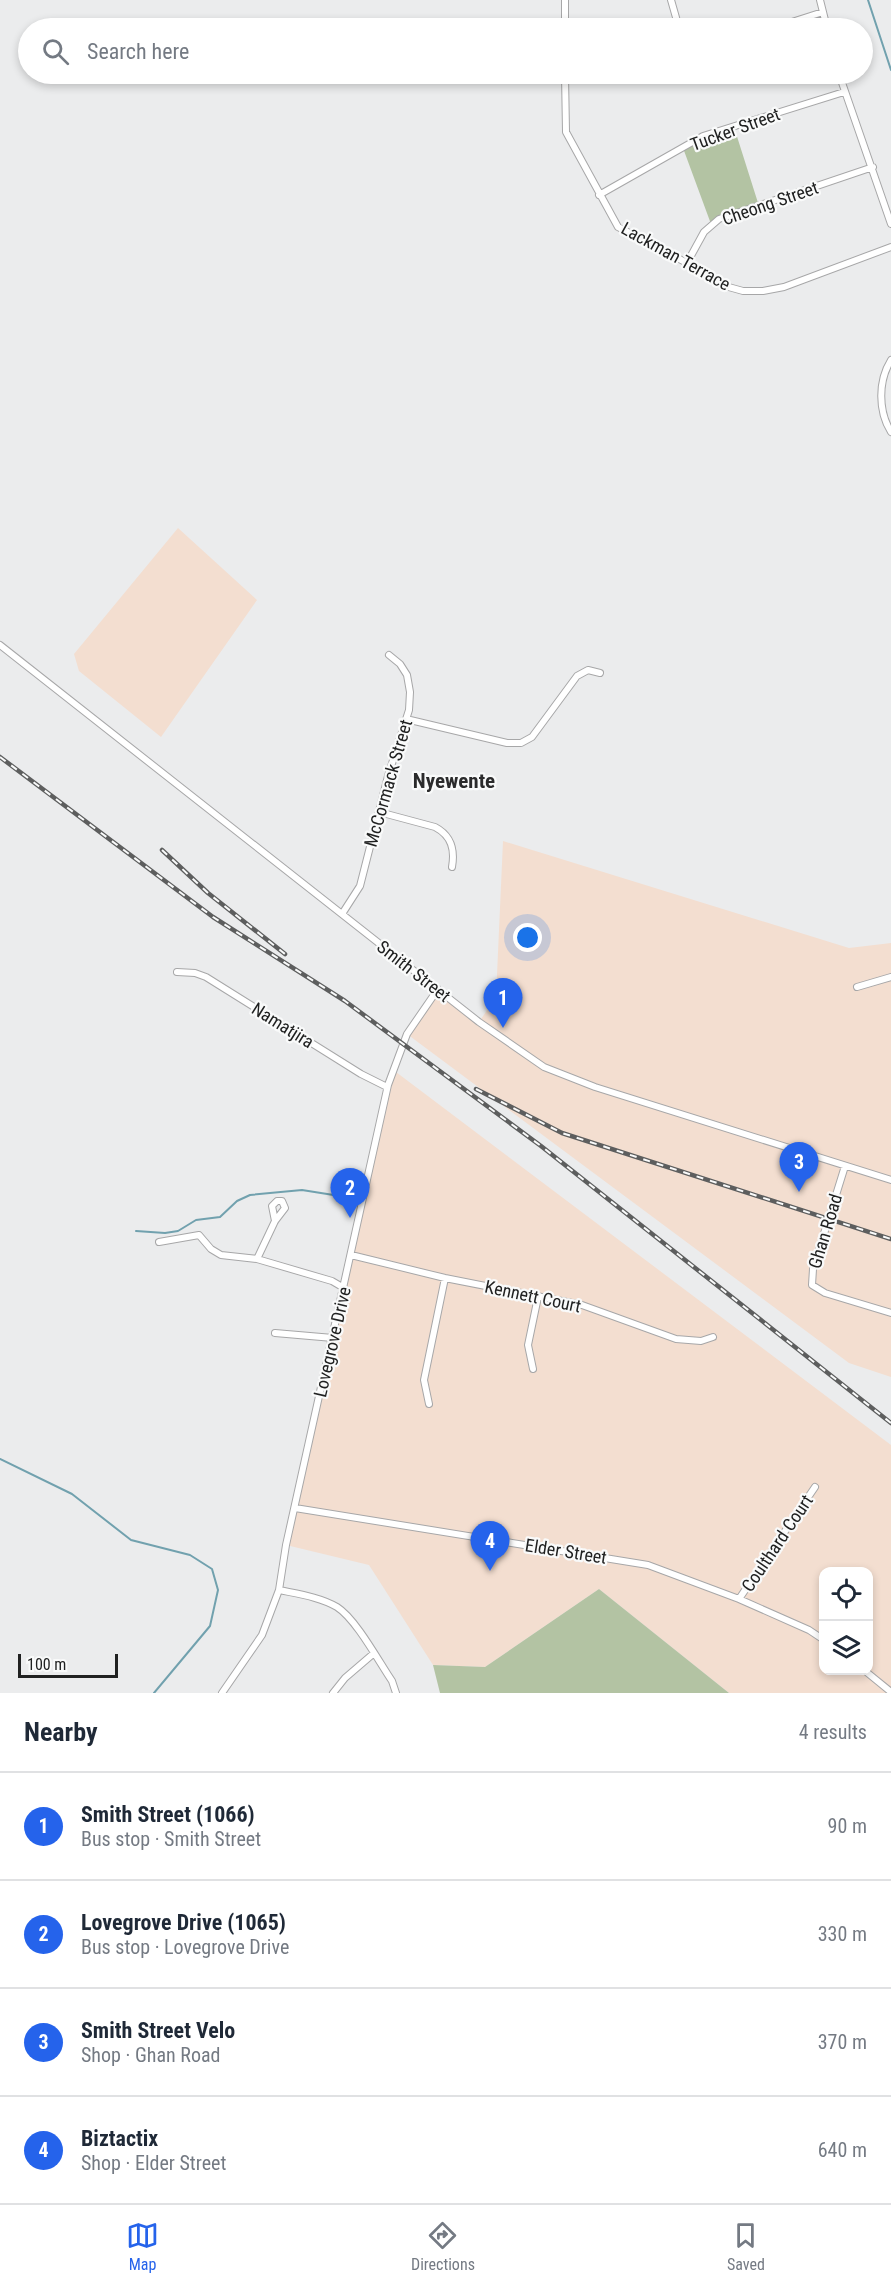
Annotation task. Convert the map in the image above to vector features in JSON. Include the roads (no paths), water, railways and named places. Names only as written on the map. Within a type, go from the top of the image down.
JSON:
[{"type":"street","points":[[565,0],[565,18]]},
{"type":"street","points":[[671,0],[676,18]]},
{"type":"street","points":[[820,0],[824,18]]},
{"type":"street","points":[[804,18],[823,12]]},
{"type":"street","name":"Lackman Terrace","points":[[565,84],[566,132],[618,227],[725,286],[743,291],[763,291],[784,287],[891,246]]},
{"type":"street","points":[[842,84],[873,167],[891,224]]},
{"type":"street","name":"Tucker Street","points":[[599,195],[703,136],[844,92]]},
{"type":"street","name":"Cheong Street","points":[[687,263],[704,232],[719,219],[873,167]]},
{"type":"street","points":[[891,360],[882,387],[883,413],[891,432]]},
{"type":"street","name":"Smith Street","points":[[0,645],[532,1061],[558,1074],[891,1180]]},
{"type":"street","name":"McCormack Street","points":[[342,914],[360,886],[410,697],[408,680],[403,667],[389,655]]},
{"type":"street","points":[[406,718],[507,743],[521,743],[532,737],[577,676],[588,670],[600,673]]},
{"type":"street","points":[[379,812],[435,827],[442,831],[452,844],[454,855],[452,867]]},
{"type":"street","name":"Namatjira","points":[[177,972],[195,973],[206,977],[357,1072],[387,1087]]},
{"type":"street","points":[[857,987],[891,977]]},
{"type":"street","name":"Lovegrove Drive","points":[[222,1693],[262,1635],[279,1590],[387,1087],[407,1034],[438,989]]},
{"type":"street","name":"Ghan Road","points":[[845,1166],[813,1269],[812,1285],[825,1293],[891,1313]]},
{"type":"street","points":[[257,1259],[275,1221]]},
{"type":"street","points":[[159,1242],[199,1235],[211,1249],[221,1255],[257,1259],[332,1281],[344,1288]]},
{"type":"street","name":"Kennett Court","points":[[351,1256],[445,1278],[582,1305],[676,1339],[701,1341],[713,1337]]},
{"type":"street","points":[[429,1404],[424,1380],[445,1278]]},
{"type":"street","points":[[533,1369],[528,1345],[538,1297]]},
{"type":"street","points":[[275,1333],[333,1338]]},
{"type":"street","name":"Coulthard Court","points":[[739,1599],[815,1487]]},
{"type":"street","name":"Elder Street","points":[[295,1508],[648,1565],[739,1599],[819,1637]]},
{"type":"street","points":[[279,1590],[338,1607],[350,1618],[392,1682],[396,1693]]},
{"type":"street","points":[[333,1693],[345,1678],[373,1654]]},
{"type":"street","points":[[869,1675],[891,1692]]},
{"type":"waterway","points":[[868,0],[891,70]]},
{"type":"waterway","points":[[136,1231],[165,1233],[178,1231],[196,1220],[220,1217],[237,1201],[250,1195],[302,1190],[346,1197]]},
{"type":"waterway","points":[[0,1459],[72,1494],[131,1540],[190,1555],[212,1569],[218,1590],[210,1626],[154,1693]]},
{"type":"railway","points":[[0,757],[213,917],[345,1001],[541,1146],[891,1423]]},
{"type":"railway","points":[[162,850],[208,893],[285,954]]},
{"type":"railway","points":[[476,1089],[562,1133],[891,1239]]},
{"type":"place","name":"Smith Street (1066)","points":[[503,1028]]},
{"type":"place","name":"Smith Street Velo","points":[[799,1192]]},
{"type":"place","name":"Lovegrove Drive (1065)","points":[[350,1218]]},
{"type":"place","name":"Biztactix","points":[[490,1571]]},
{"type":"district","name":"Nyewente","points":[[454,781]]}]
